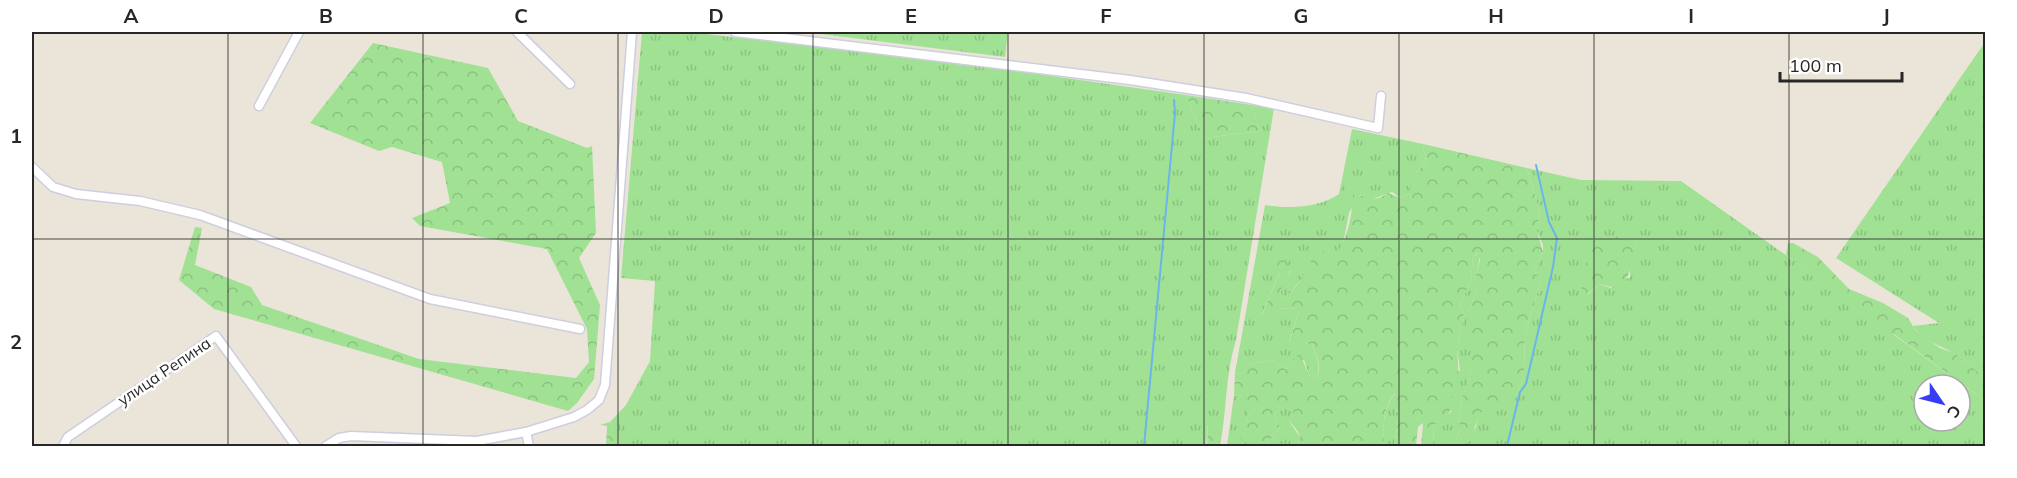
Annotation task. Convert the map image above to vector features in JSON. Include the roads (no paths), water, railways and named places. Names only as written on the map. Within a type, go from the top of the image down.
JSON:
[{"type":"street","points":[[259,106],[299,32]]},
{"type":"street","points":[[517,32],[570,84]]},
{"type":"street","points":[[326,447],[339,438],[351,436],[477,441],[526,432],[574,417],[599,400],[605,385],[632,32]]},
{"type":"street","points":[[735,32],[1130,80],[1246,98],[1378,128],[1381,96]]},
{"type":"street","points":[[32,167],[53,187],[76,194],[140,201],[200,215],[429,298],[580,329]]},
{"type":"street","name":"улица Репина","points":[[63,447],[68,436],[216,336],[296,447]]},
{"type":"street","points":[[526,432],[529,447]]},
{"type":"waterway","points":[[1144,446],[1175,113],[1174,100]]},
{"type":"waterway","points":[[1507,446],[1520,392],[1526,384],[1553,267],[1557,238],[1549,222],[1536,165]]}]
